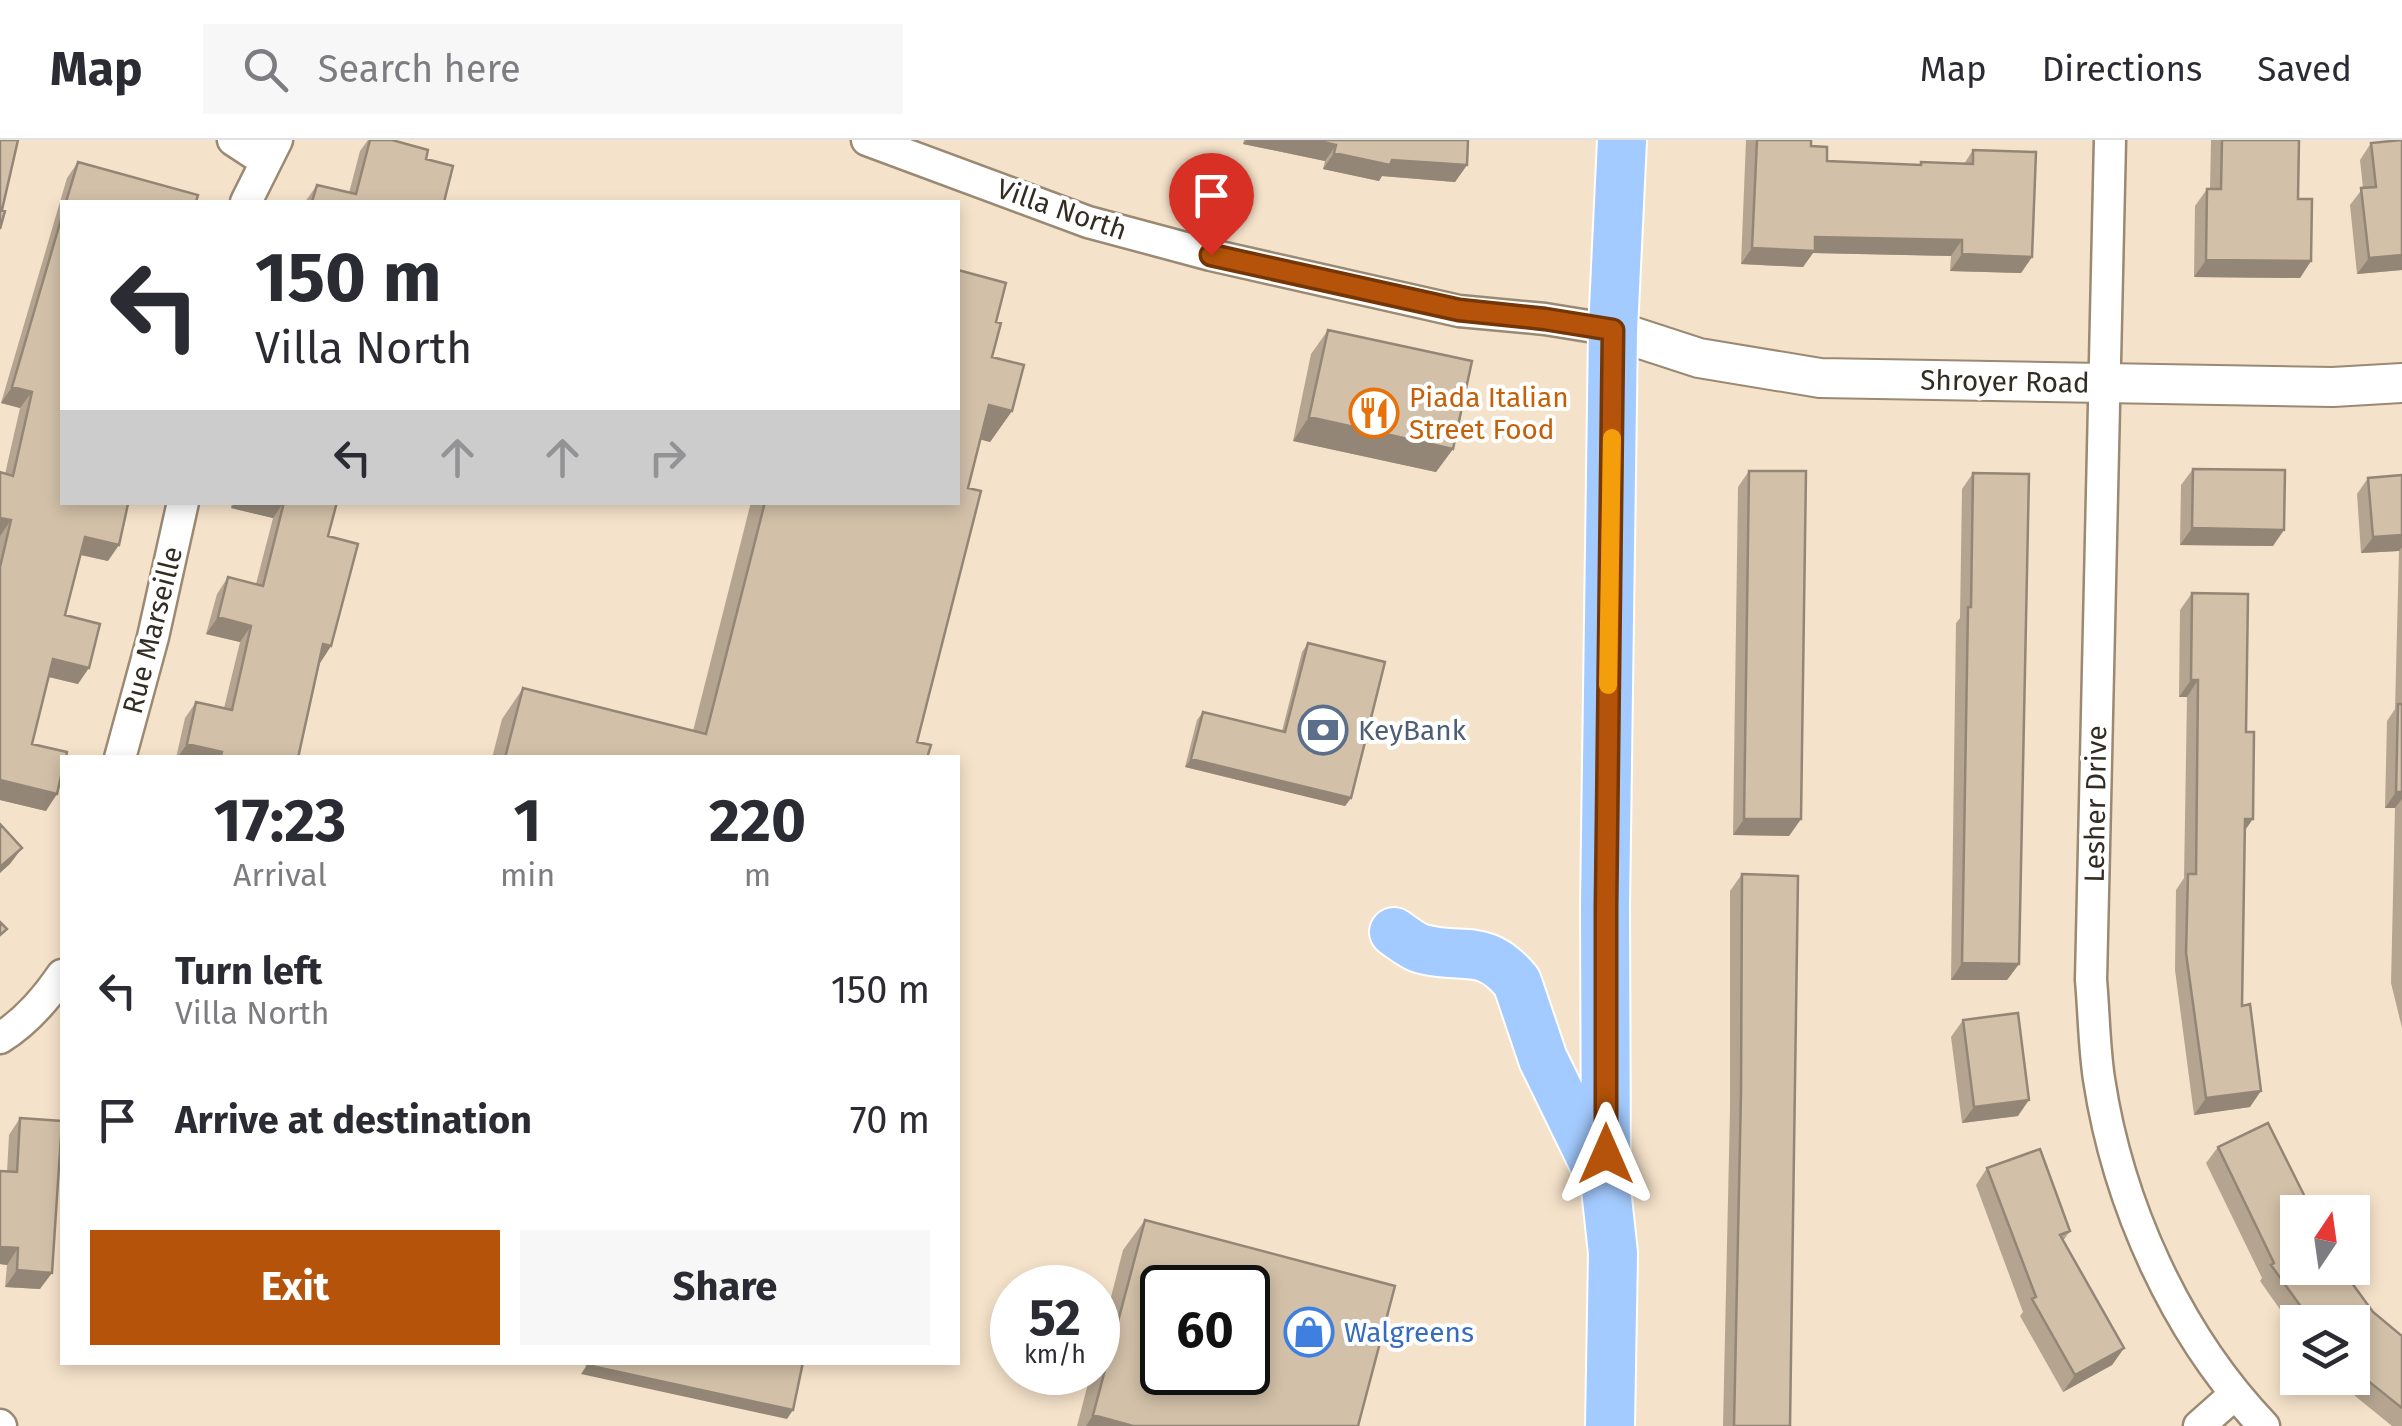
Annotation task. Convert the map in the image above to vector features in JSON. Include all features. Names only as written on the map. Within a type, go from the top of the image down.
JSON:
[{"type":"main road","points":[[1610,1426],[1613,1252],[1606,1190],[1606,907],[1613,330],[1622,140]]},
{"type":"main road","points":[[1394,932],[1419,948],[1495,960],[1517,982],[1543,1059],[1606,1190]]},
{"type":"street","points":[[234,140],[271,151],[247,200]]},
{"type":"street","name":"Villa North","points":[[867,140],[1088,222],[1211,255],[1459,310],[1613,330]]},
{"type":"street","name":"Lesher Drive","points":[[2110,140],[2092,980],[2099,1078],[2112,1139],[2141,1228],[2183,1319],[2234,1395],[2264,1426]]},
{"type":"street","name":"Shroyer Road","points":[[1613,330],[1700,358],[1794,376],[2333,387],[2402,383]]},
{"type":"street","name":"Rue Marseille","points":[[121,755],[153,637],[182,505]]},
{"type":"street","points":[[0,1038],[37,1007],[60,978]]},
{"type":"street","points":[[2199,1426],[2234,1395]]},
{"type":"building","points":[[0,140],[18,140],[0,229]]},
{"type":"building","points":[[370,140],[392,140],[428,150],[426,159],[453,166],[444,200],[313,200],[317,185],[356,194]]},
{"type":"building","points":[[1314,140],[1468,140],[1467,165],[1392,160],[1390,165],[1334,153],[1336,145]]},
{"type":"building","points":[[1757,140],[1811,140],[1811,146],[1827,147],[1827,161],[1973,164],[1973,150],[2036,152],[2032,257],[1962,254],[1962,240],[1815,237],[1815,251],[1752,248]]},
{"type":"building","points":[[2222,140],[2299,140],[2298,199],[2312,199],[2311,261],[2206,260],[2207,189],[2221,189]]},
{"type":"building","points":[[2402,140],[2402,255],[2369,258],[2361,188],[2376,187],[2371,143]]},
{"type":"building","points":[[78,162],[198,195],[197,200],[67,200]]},
{"type":"building","points":[[60,223],[60,505],[128,505],[119,545],[85,537],[65,615],[100,624],[89,668],[53,659],[32,744],[67,752],[60,755],[57,794],[0,780],[0,567],[11,520],[0,518],[0,472],[13,476],[32,392],[12,387]]},
{"type":"building","points":[[960,271],[1006,283],[992,357],[1024,365],[1012,411],[989,405],[968,488],[981,491],[917,742],[931,745],[928,755],[506,755],[523,688],[706,734],[764,505],[960,505]]},
{"type":"building","name":"Piada Italian Street Food","points":[[1328,330],[1472,361],[1453,449],[1309,417]]},
{"type":"building","points":[[2193,469],[2285,470],[2284,530],[2192,528]]},
{"type":"building","points":[[1749,471],[1806,471],[1801,819],[1744,819]]},
{"type":"building","points":[[1973,473],[2029,474],[2019,964],[1962,963]]},
{"type":"building","points":[[2402,475],[2402,535],[2373,537],[2368,478]]},
{"type":"building","points":[[283,505],[336,505],[328,536],[358,544],[331,646],[323,644],[299,755],[221,755],[222,752],[187,744],[196,702],[232,710],[251,626],[218,617],[228,577],[263,586]]},
{"type":"building","points":[[2192,593],[2248,594],[2246,732],[2254,732],[2253,819],[2245,819],[2242,1006],[2250,1004],[2261,1091],[2206,1098],[2186,953],[2188,874],[2196,874],[2198,680],[2191,680]]},
{"type":"building","name":"KeyBank","points":[[1308,643],[1385,662],[1351,798],[1191,759],[1203,712],[1285,732]]},
{"type":"building","points":[[2398,704],[2402,704],[2402,792],[2396,792]]},
{"type":"building","points":[[0,824],[22,848],[0,867]]},
{"type":"building","points":[[1742,874],[1798,876],[1790,1426],[1734,1426]]},
{"type":"building","points":[[2018,1013],[2029,1100],[1974,1107],[1963,1020]]},
{"type":"building","points":[[20,1118],[60,1121],[52,1273],[17,1270],[18,1248],[0,1247],[0,1171],[17,1172]]},
{"type":"building","points":[[2268,1123],[2304,1195],[2280,1195],[2280,1278],[2271,1265],[2274,1263],[2218,1147]]},
{"type":"building","points":[[2040,1149],[2070,1231],[2060,1235],[2124,1348],[2075,1375],[2032,1299],[2036,1297],[1987,1168]]},
{"type":"building","name":"Walgreens","points":[[1145,1220],[1395,1286],[1358,1426],[1133,1426],[1093,1415],[1098,1395],[1120,1395],[1120,1314]]},
{"type":"building","points":[[2285,1285],[2353,1285],[2368,1305],[2300,1305]]},
{"type":"building","points":[[2370,1308],[2402,1336],[2402,1408],[2370,1382]]},
{"type":"building","points":[[587,1365],[802,1365],[793,1410]]},
{"type":"slow traffic","points":[[1608,685],[1612,438]]},
{"type":"place","name":"Piada Italian Street Food","points":[[1374,413]]},
{"type":"place","name":"KeyBank","points":[[1323,730]]},
{"type":"place","name":"Walgreens","points":[[1309,1332]]},
{"type":"route","points":[[1211,255],[1459,310],[1613,330],[1606,1154]]}]
